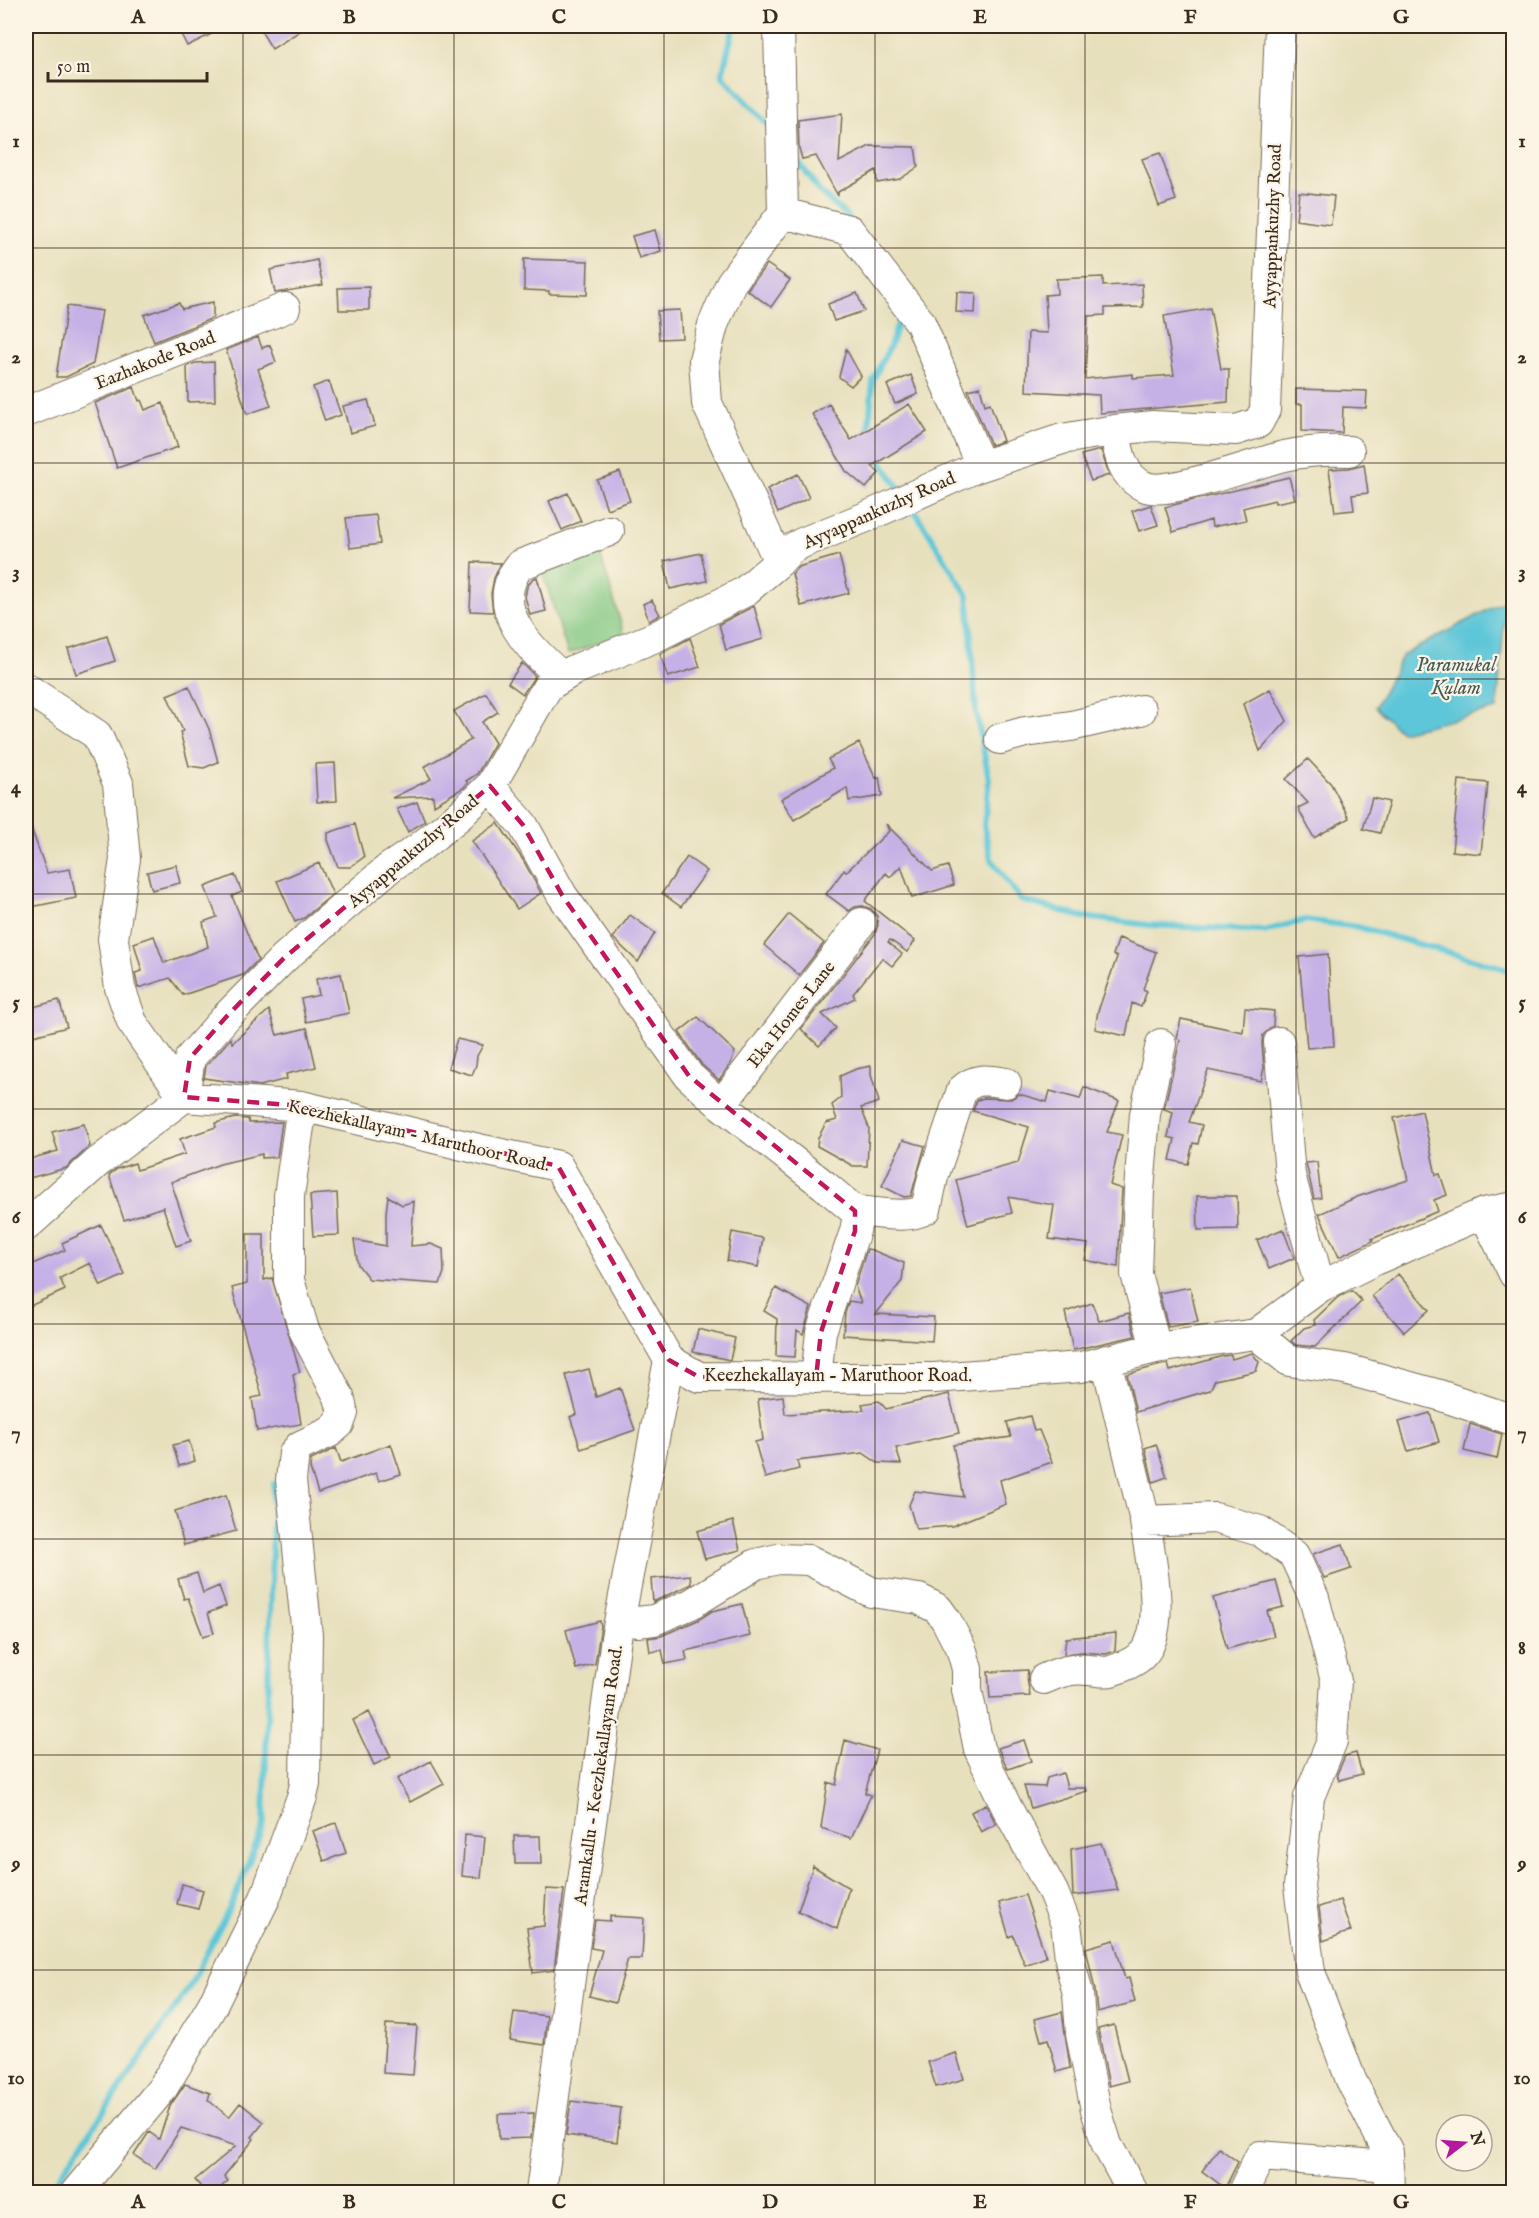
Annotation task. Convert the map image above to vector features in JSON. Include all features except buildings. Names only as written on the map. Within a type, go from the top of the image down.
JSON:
[{"type":"street","points":[[779,26],[783,213],[731,284],[713,326],[704,360],[707,404],[779,562]]},
{"type":"street","name":"Ayyappankuzhy Road","points":[[184,1097],[190,1058],[227,1016],[284,958],[389,868],[451,822],[490,786],[548,686],[562,677],[655,637],[744,592],[791,549],[802,543],[981,466],[1062,439],[1115,430],[1152,426],[1236,430],[1258,423],[1265,410],[1280,26]]},
{"type":"street","points":[[783,213],[849,230],[920,322],[981,466]]},
{"type":"street","name":"Eazhakode Road","points":[[26,412],[285,308]]},
{"type":"street","points":[[1115,430],[1121,460],[1129,477],[1147,488],[1156,490],[1186,485],[1285,456],[1318,450],[1349,451]]},
{"type":"street","points":[[562,677],[535,654],[517,630],[507,591],[511,576],[520,565],[609,531]]},
{"type":"street","points":[[26,688],[97,735],[118,783],[125,860],[113,939],[120,988],[132,1022],[184,1097],[98,1162],[26,1226]]},
{"type":"street","points":[[1000,739],[1025,732],[1071,726],[1142,710]]},
{"type":"street","points":[[490,786],[523,825],[562,895],[689,1076],[721,1105],[855,1211],[899,1214],[919,1213],[926,1209],[933,1177],[962,1090],[978,1079],[1006,1083]]},
{"type":"street","name":"Eka Homes Lane","points":[[721,1105],[861,922]]},
{"type":"street","points":[[1279,1042],[1290,1175],[1320,1287]]},
{"type":"street","points":[[1156,1348],[1136,1274],[1145,1114],[1161,1044]]},
{"type":"street","name":"Keezhekallayam - Maruthoor Road.","points":[[184,1097],[302,1106],[558,1166],[669,1360],[699,1377],[934,1378],[1081,1367],[1156,1348],[1256,1334],[1320,1287],[1377,1259],[1484,1213],[1514,1207]]},
{"type":"street","points":[[76,2193],[162,2089],[212,2006],[265,1898],[305,1784],[307,1635],[291,1469],[294,1453],[300,1446],[330,1432],[339,1424],[343,1413],[339,1397],[304,1330],[288,1280],[289,1196],[302,1106]]},
{"type":"street","points":[[816,1377],[821,1332],[855,1231],[857,1220],[855,1211]]},
{"type":"street","points":[[1484,1213],[1514,1274]]},
{"type":"street","points":[[1256,1334],[1289,1362],[1345,1369],[1439,1395],[1510,1419]]},
{"type":"street","name":"Aramkallu - Keezhekallayam Road.","points":[[542,2193],[620,1618],[669,1360]]},
{"type":"street","points":[[1044,1679],[1059,1671],[1081,1669],[1109,1672],[1141,1656],[1151,1638],[1154,1626],[1155,1595],[1145,1521],[1106,1360]]},
{"type":"street","points":[[1145,1521],[1215,1518],[1260,1531],[1294,1555],[1314,1598],[1336,1681],[1332,1741],[1309,1797],[1299,1886],[1310,1972],[1351,2080],[1388,2152],[1389,2180],[1260,2156],[1242,2193]]},
{"type":"street","points":[[620,1618],[637,1622],[654,1620],[691,1604],[756,1564],[778,1559],[809,1560],[871,1592],[919,1599],[938,1609],[962,1651],[967,1669],[967,1690],[979,1749],[1006,1808],[1053,1893],[1066,1924],[1071,1966],[1078,1994],[1081,2034],[1096,2110],[1107,2145],[1132,2193]]},
{"type":"highlighted area","points":[[490,786],[523,825],[562,895],[689,1076],[855,1211],[855,1231],[821,1332],[816,1378],[699,1377],[669,1360],[558,1166],[302,1106],[184,1097],[190,1058],[227,1016],[284,958]]},
{"type":"green space","points":[[597,543],[624,634],[568,654],[541,567]]},
{"type":"water","name":"Paramukal Kulam","points":[[1506,600],[1497,709],[1401,732],[1375,707],[1403,655]]},
{"type":"waterway","points":[[734,26],[722,75],[771,128]]},
{"type":"waterway","points":[[793,154],[819,191],[849,218]]},
{"type":"waterway","points":[[868,437],[873,380],[890,346],[902,312]]},
{"type":"waterway","points":[[877,456],[902,492]]},
{"type":"waterway","points":[[911,505],[968,596],[976,711],[989,779],[984,826],[991,859],[1021,900],[1083,917],[1148,925],[1265,931],[1305,920],[1358,927],[1514,971]]},
{"type":"waterway","points":[[49,2192],[190,1986],[235,1897],[264,1824],[274,1484]]}]
